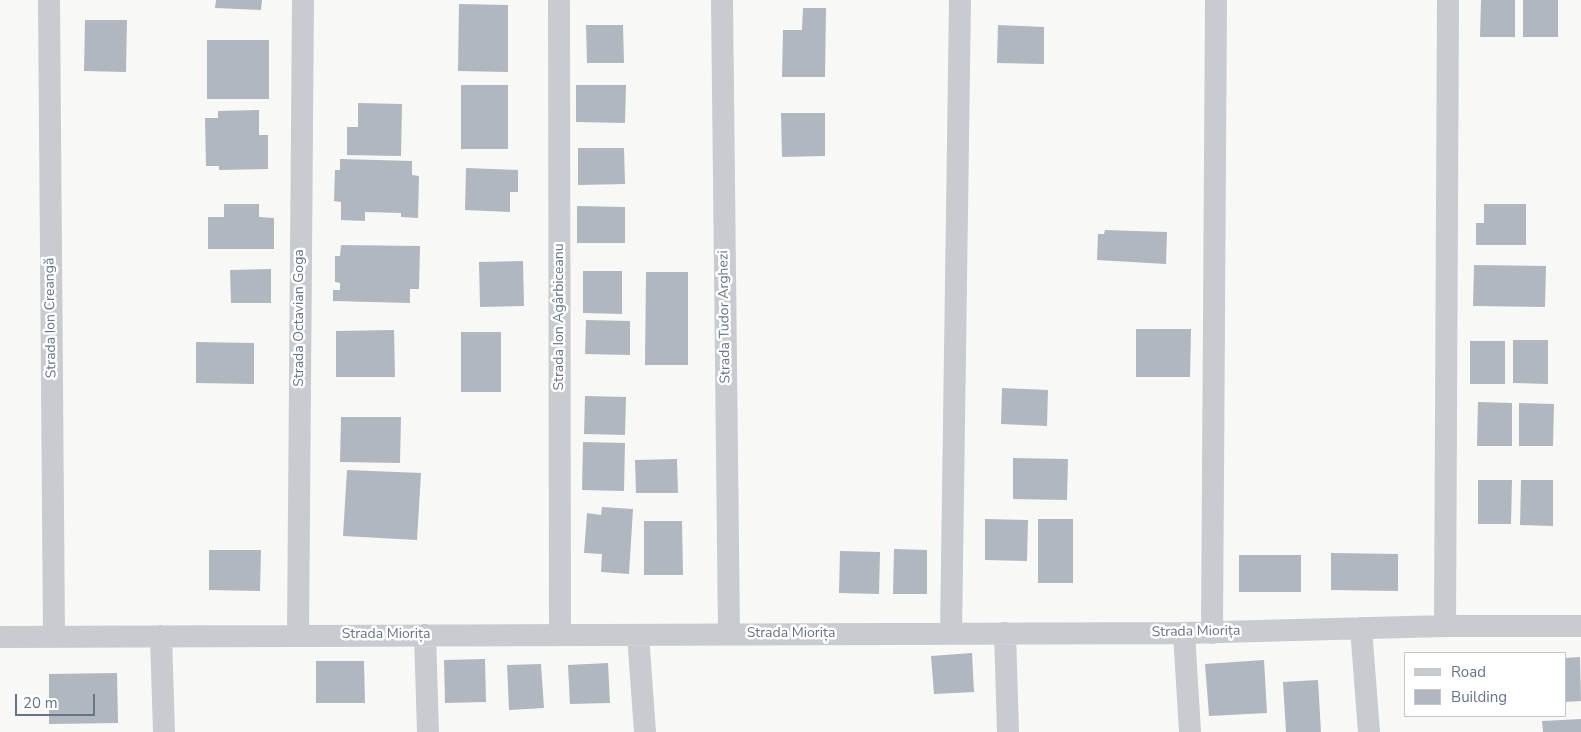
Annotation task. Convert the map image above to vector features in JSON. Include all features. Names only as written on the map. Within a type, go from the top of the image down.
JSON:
[{"type":"street","name":"Strada Ion Creangă","points":[[49,0],[54,636]]},
{"type":"street","name":"Strada Octavian Goga","points":[[298,636],[303,0]]},
{"type":"street","name":"Strada Ion Agârbiceanu","points":[[559,0],[560,635]]},
{"type":"street","name":"Strada Tudor Arghezi","points":[[722,0],[729,634]]},
{"type":"street","points":[[951,634],[960,0]]},
{"type":"street","points":[[1212,633],[1216,0]]},
{"type":"street","points":[[1445,626],[1448,0]]},
{"type":"street","name":"Strada Miorița","points":[[0,637],[1212,633],[1445,626],[1581,626]]},
{"type":"street","points":[[1360,628],[1369,732]]},
{"type":"street","points":[[1184,633],[1190,732]]},
{"type":"street","points":[[638,634],[645,732]]},
{"type":"street","points":[[1005,634],[1008,732]]},
{"type":"street","points":[[425,635],[428,732]]},
{"type":"street","points":[[161,636],[164,732]]},
{"type":"building","points":[[216,0],[262,0],[261,10],[215,8]]},
{"type":"building","points":[[1481,0],[1515,0],[1515,37],[1480,37]]},
{"type":"building","points":[[1523,0],[1558,0],[1558,37],[1523,37]]},
{"type":"building","points":[[459,4],[508,5],[508,72],[458,71]]},
{"type":"building","points":[[803,8],[826,8],[825,77],[782,77],[783,30],[802,30]]},
{"type":"building","points":[[85,20],[127,20],[126,72],[84,71]]},
{"type":"building","points":[[586,25],[623,25],[624,63],[587,63]]},
{"type":"building","points":[[998,25],[1044,27],[1044,64],[997,63]]},
{"type":"building","points":[[207,40],[269,40],[269,99],[207,99]]},
{"type":"building","points":[[461,85],[508,85],[508,149],[461,149]]},
{"type":"building","points":[[576,85],[626,85],[625,123],[576,122]]},
{"type":"building","points":[[358,103],[402,104],[401,156],[347,155],[347,127],[358,127]]},
{"type":"building","points":[[259,110],[259,135],[268,135],[268,169],[219,170],[219,166],[206,166],[205,118],[218,118],[218,111]]},
{"type":"building","points":[[781,113],[825,113],[825,156],[782,157]]},
{"type":"building","points":[[578,148],[624,148],[625,184],[578,185]]},
{"type":"building","points":[[340,159],[412,161],[412,175],[419,176],[418,218],[401,217],[401,213],[365,212],[365,221],[341,220],[341,202],[334,201],[335,170],[340,170]]},
{"type":"building","points":[[466,168],[518,170],[518,192],[510,192],[510,212],[465,210]]},
{"type":"building","points":[[224,204],[259,204],[259,217],[274,218],[274,249],[208,249],[208,217],[224,217]]},
{"type":"building","points":[[1484,204],[1526,204],[1526,245],[1476,245],[1476,223],[1484,223]]},
{"type":"building","points":[[577,206],[625,207],[625,243],[577,243]]},
{"type":"building","points":[[1105,230],[1167,232],[1166,264],[1097,260],[1098,234],[1104,234]]},
{"type":"building","points":[[341,245],[420,246],[419,289],[410,289],[410,303],[333,301],[333,290],[340,290],[340,283],[335,282],[335,256],[340,256]]},
{"type":"building","points":[[523,261],[524,306],[480,307],[479,262]]},
{"type":"building","points":[[1474,265],[1546,266],[1545,307],[1473,306]]},
{"type":"building","points":[[271,269],[271,303],[231,303],[230,270]]},
{"type":"building","points":[[583,271],[622,271],[622,314],[583,313]]},
{"type":"building","points":[[646,272],[688,272],[688,365],[645,365]]},
{"type":"building","points":[[586,320],[630,321],[630,355],[585,354]]},
{"type":"building","points":[[1136,329],[1191,329],[1190,377],[1136,377]]},
{"type":"building","points":[[394,330],[395,377],[336,377],[336,331]]},
{"type":"building","points":[[461,332],[501,332],[501,392],[461,392]]},
{"type":"building","points":[[1513,340],[1548,340],[1548,384],[1513,383]]},
{"type":"building","points":[[1470,341],[1505,341],[1505,384],[1470,384]]},
{"type":"building","points":[[196,342],[254,343],[254,384],[196,383]]},
{"type":"building","points":[[1002,388],[1048,390],[1047,426],[1001,424]]},
{"type":"building","points":[[585,396],[626,397],[625,435],[584,434]]},
{"type":"building","points":[[1478,402],[1512,403],[1512,446],[1477,446]]},
{"type":"building","points":[[1519,403],[1554,404],[1553,446],[1519,446]]},
{"type":"building","points":[[341,417],[401,417],[400,463],[340,462]]},
{"type":"building","points":[[583,442],[625,443],[624,491],[582,490]]},
{"type":"building","points":[[1013,458],[1068,459],[1067,500],[1013,499]]},
{"type":"building","points":[[677,459],[678,493],[636,493],[635,460]]},
{"type":"building","points":[[347,470],[421,473],[417,540],[343,536]]},
{"type":"building","points":[[1478,480],[1512,480],[1511,524],[1478,524]]},
{"type":"building","points":[[1521,480],[1553,480],[1553,526],[1520,525]]},
{"type":"building","points":[[602,507],[633,509],[629,574],[601,572],[602,554],[584,553],[587,513],[601,515]]},
{"type":"building","points":[[985,519],[1028,520],[1027,561],[985,560]]},
{"type":"building","points":[[1038,519],[1073,519],[1073,583],[1038,583]]},
{"type":"building","points":[[644,521],[682,521],[683,575],[644,575]]},
{"type":"building","points":[[894,549],[927,550],[927,594],[893,594]]},
{"type":"building","points":[[209,550],[261,550],[260,591],[209,590]]},
{"type":"building","points":[[840,551],[880,552],[879,594],[839,593]]},
{"type":"building","points":[[1331,553],[1398,554],[1398,591],[1331,590]]},
{"type":"building","points":[[1239,555],[1301,555],[1301,592],[1239,592]]},
{"type":"building","points":[[972,653],[974,692],[934,694],[931,656]]},
{"type":"building","points":[[1580,657],[1581,701],[1566,702],[1566,658]]},
{"type":"building","points":[[485,659],[486,702],[445,703],[444,660]]},
{"type":"building","points":[[1264,660],[1267,713],[1209,716],[1205,664]]},
{"type":"building","points":[[316,661],[364,661],[365,703],[316,703]]},
{"type":"building","points":[[608,663],[610,703],[570,704],[568,665]]},
{"type":"building","points":[[541,664],[544,708],[509,710],[507,665]]},
{"type":"building","points":[[117,673],[118,723],[49,724],[49,674]]},
{"type":"building","points":[[1318,680],[1321,732],[1286,732],[1283,682]]},
{"type":"building","points":[[1581,719],[1581,732],[1543,732],[1542,721]]}]
